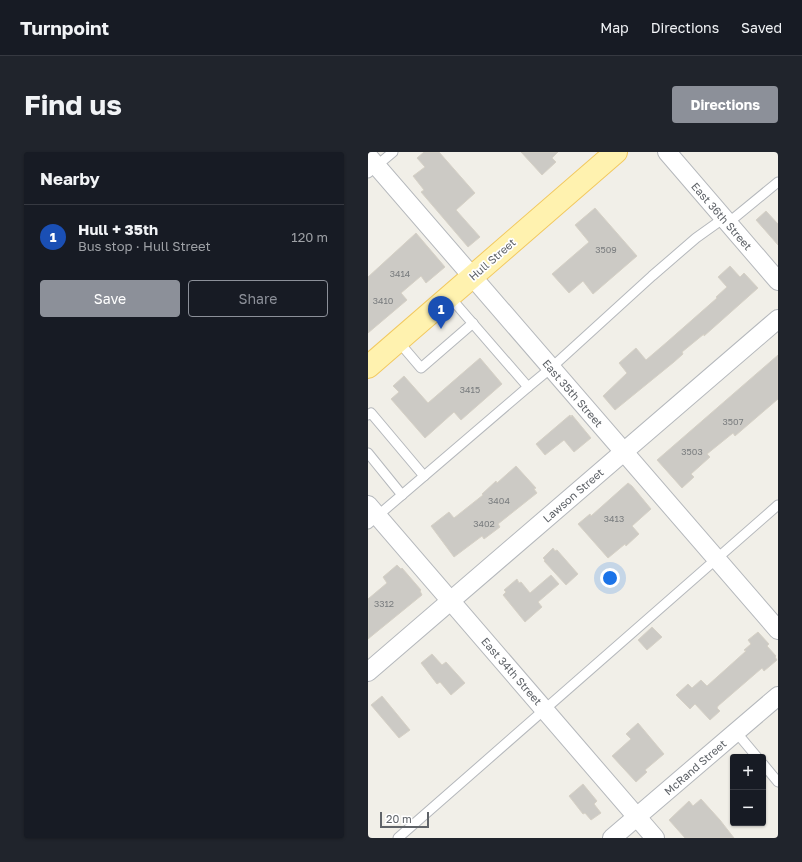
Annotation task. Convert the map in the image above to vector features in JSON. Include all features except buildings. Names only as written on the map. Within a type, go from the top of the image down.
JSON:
[{"type":"main road","name":"Hull Street","points":[[368,367],[616,152]]},
{"type":"street","name":"East 36th Street","points":[[667,152],[778,281]]},
{"type":"street","name":"East 35th Street","points":[[371,165],[472,277],[778,630]]},
{"type":"street","name":"Lawson Street","points":[[368,672],[778,319]]},
{"type":"street","name":"East 34th Street","points":[[371,515],[451,600],[655,838]]},
{"type":"street","name":"McRand Street","points":[[612,838],[778,696]]},
{"type":"lane","points":[[371,165],[392,152]]},
{"type":"lane","points":[[371,515],[402,495],[551,368],[685,248],[726,221],[778,182]]},
{"type":"lane","points":[[449,296],[528,387]]},
{"type":"lane","points":[[398,341],[421,368],[473,323]]},
{"type":"lane","points":[[368,416],[371,413],[424,476]]},
{"type":"lane","points":[[368,453],[402,495]]},
{"type":"lane","points":[[398,838],[778,505]]},
{"type":"lane","points":[[736,732],[754,754]]},
{"type":"lane","points":[[766,768],[778,782]]},
{"type":"place","name":"Hull + 35th","points":[[441,329]]}]
